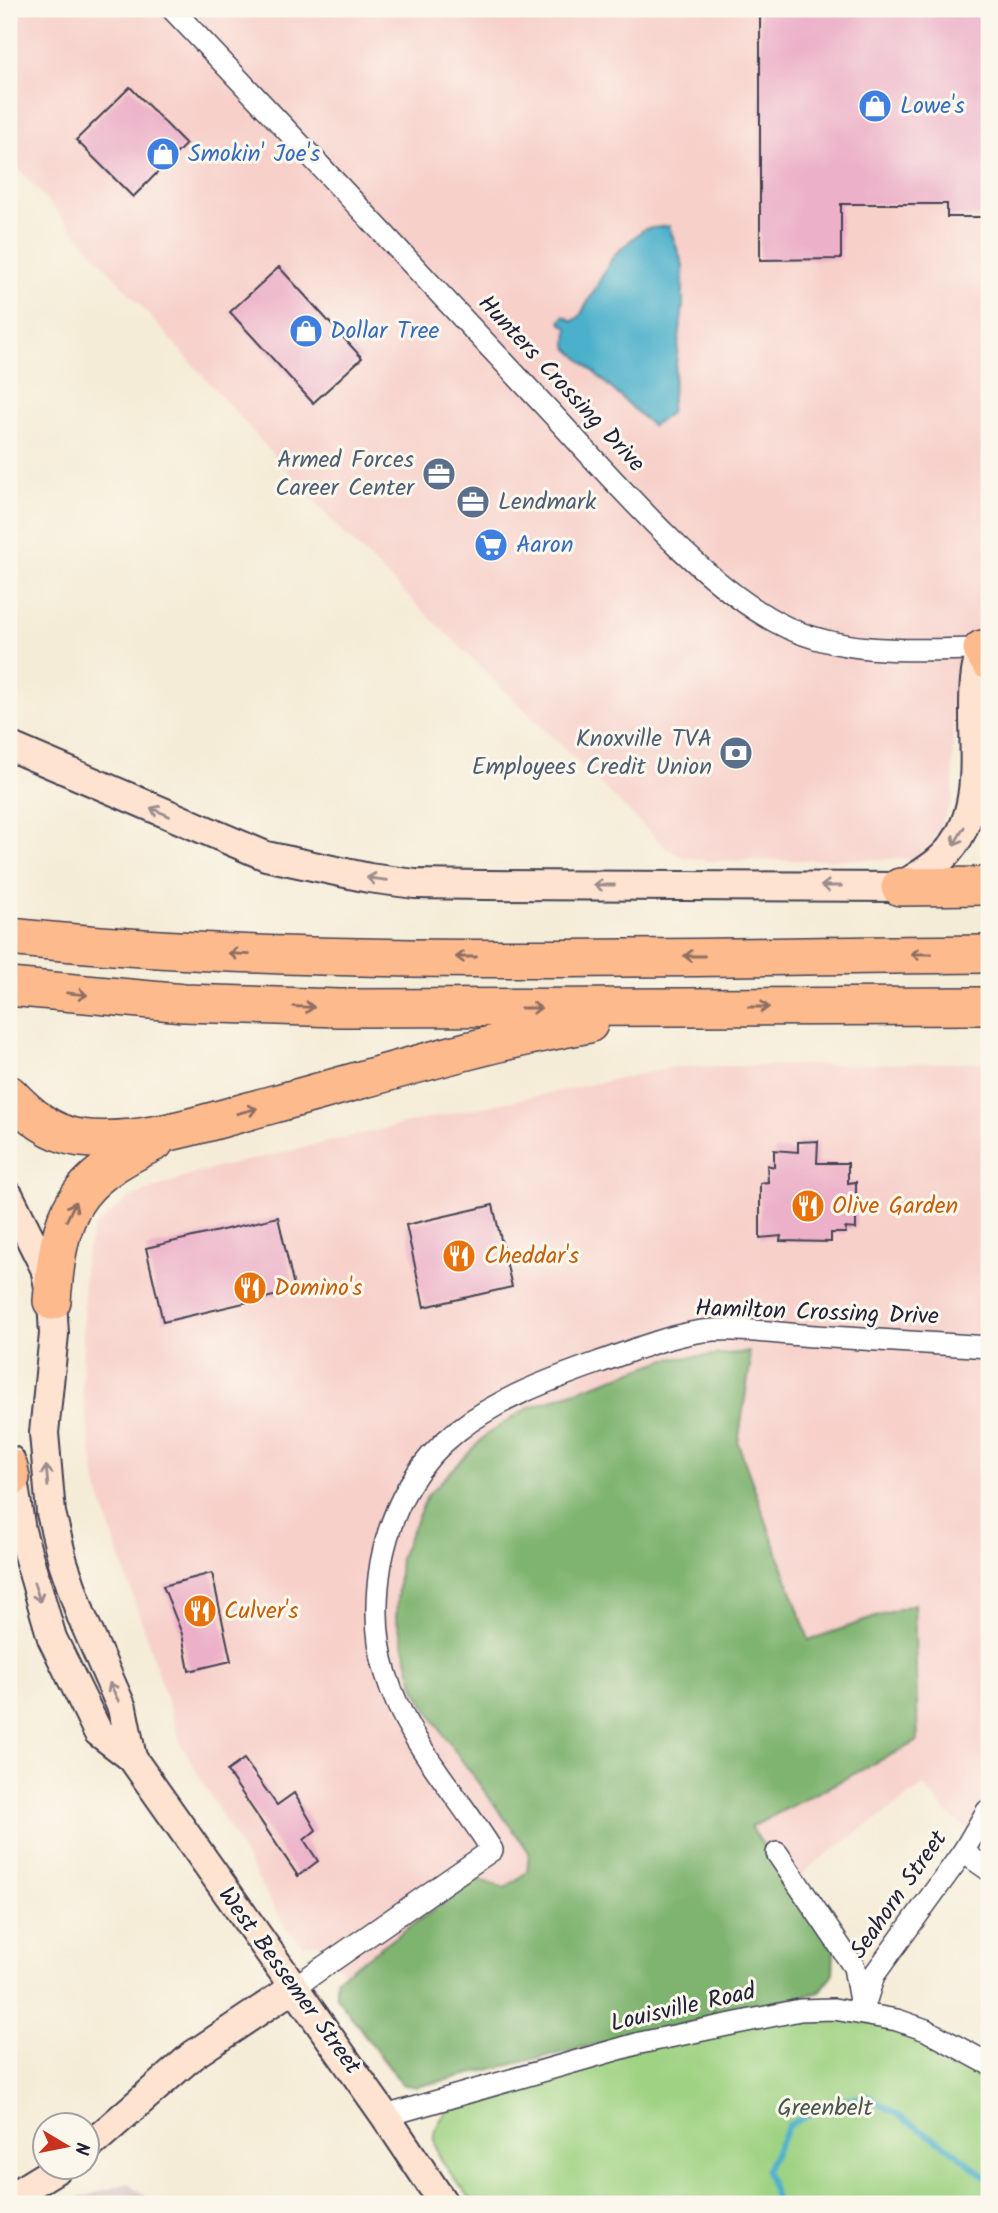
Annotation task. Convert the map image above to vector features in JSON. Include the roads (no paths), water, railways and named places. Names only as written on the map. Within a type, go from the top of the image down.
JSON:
[{"type":"highway","points":[[900,887],[989,886]]},
{"type":"highway","points":[[9,937],[163,950],[344,957],[989,954]]},
{"type":"highway","points":[[9,987],[184,1003],[313,1007],[989,1006]]},
{"type":"highway","points":[[9,1094],[35,1118],[77,1138],[107,1139],[181,1129],[510,1040],[687,1007]]},
{"type":"highway","points":[[52,1301],[55,1262],[62,1232],[71,1208],[86,1184],[125,1156],[181,1129]]},
{"type":"main road","points":[[9,746],[267,856],[369,878],[469,885],[900,887],[936,863],[952,847],[965,826],[976,772],[974,670],[987,653]]},
{"type":"main road","name":"West Bessemer Street","points":[[9,1196],[38,1250],[52,1301],[54,1334],[44,1433],[51,1513],[62,1562],[81,1615],[122,1708],[132,1758]]},
{"type":"main road","name":"West Bessemer Street","points":[[10,1466],[34,1584],[52,1638],[97,1732],[132,1758],[444,2204]]},
{"type":"main road","points":[[102,2135],[193,2055],[293,1988]]},
{"type":"main road","points":[[9,2198],[35,2182]]},
{"type":"street","name":"Hunters Crossing Drive","points":[[172,9],[619,485],[717,579],[754,608],[786,627],[816,638],[853,647],[987,653]]},
{"type":"street","name":"Hamilton Crossing Drive","points":[[293,1988],[492,1850],[400,1712],[385,1672],[379,1637],[376,1607],[379,1576],[393,1519],[422,1466],[442,1443],[503,1399],[679,1335],[706,1331],[774,1333],[989,1347]]},
{"type":"street","name":"Seahorn Street","points":[[862,2013],[874,1975],[962,1852],[987,1811]]},
{"type":"street","points":[[962,1852],[989,1870]]},
{"type":"street","points":[[777,1853],[854,1967],[862,2013]]},
{"type":"street","name":"Louisville Road","points":[[385,2116],[640,2043],[800,2010],[862,2013],[926,2030],[989,2064]]},
{"type":"water","points":[[669,226],[683,265],[683,306],[670,413],[652,426],[567,347],[568,328],[560,322],[564,316],[573,321],[580,316],[614,255],[644,229]]},
{"type":"waterway","points":[[778,2204],[766,2171],[789,2125],[833,2102],[868,2096],[955,2152],[989,2180]]},
{"type":"place","name":"Lowe's","points":[[875,106]]},
{"type":"place","name":"Smokin' Joe's","points":[[163,154]]},
{"type":"place","name":"Dollar Tree","points":[[306,331]]},
{"type":"place","name":"Armed Forces Career Center","points":[[439,474]]},
{"type":"place","name":"Lendmark","points":[[473,502]]},
{"type":"place","name":"Aaron","points":[[491,545]]},
{"type":"place","name":"Knoxville TVA Employees Credit Union","points":[[736,753]]},
{"type":"place","name":"Olive Garden","points":[[808,1206]]},
{"type":"place","name":"Cheddar's","points":[[459,1256]]},
{"type":"place","name":"Domino's","points":[[250,1288]]},
{"type":"place","name":"Culver's","points":[[200,1611]]},
{"type":"park label","name":"Greenbelt","points":[[825,2108]]}]
